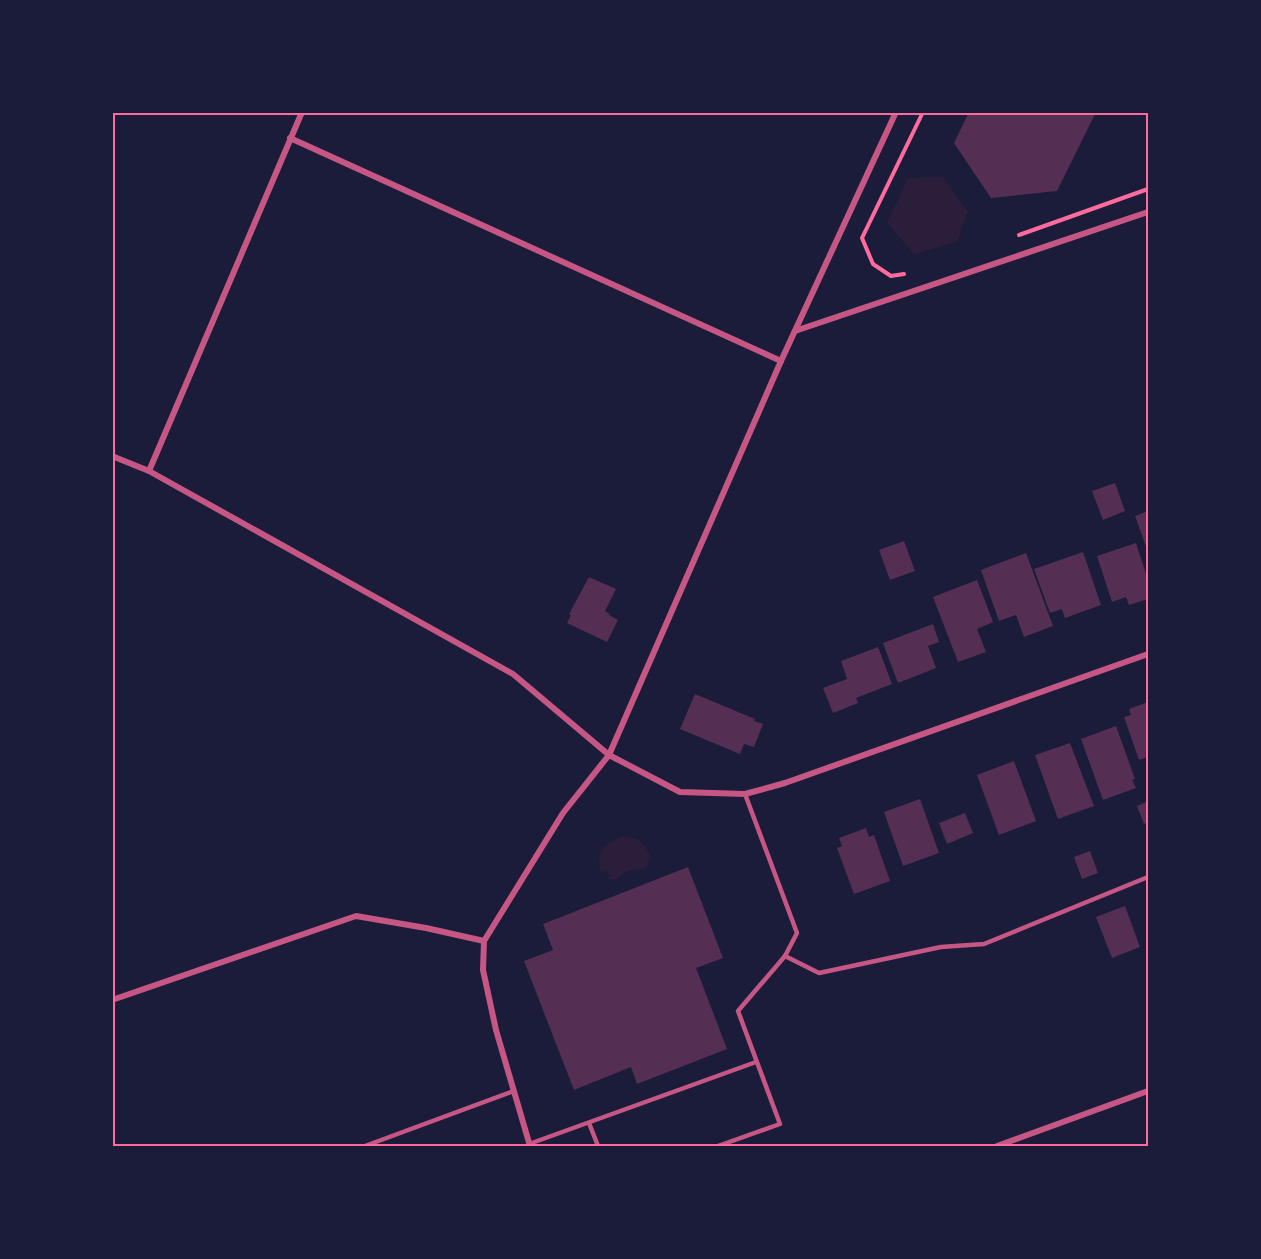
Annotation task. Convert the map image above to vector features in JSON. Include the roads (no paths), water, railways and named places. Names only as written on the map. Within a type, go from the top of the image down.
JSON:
[{"type":"street","points":[[149,471],[302,112]]},
{"type":"street","points":[[530,1145],[496,1030],[483,970],[484,941],[563,813],[609,755],[781,361],[896,112]]},
{"type":"street","points":[[290,138],[781,361]]},
{"type":"street","points":[[795,331],[1149,212]]},
{"type":"street","points":[[112,456],[149,471],[513,674],[609,755],[680,792],[745,794],[785,783],[1149,654]]},
{"type":"street","points":[[112,1000],[356,916],[484,941]]},
{"type":"street","points":[[997,1146],[1149,1092]]},
{"type":"lane","points":[[717,1146],[780,1124],[738,1011],[785,956],[796,933],[745,794]]},
{"type":"lane","points":[[785,956],[819,973],[941,947],[984,944],[1149,878]]},
{"type":"lane","points":[[530,1145],[756,1062]]},
{"type":"lane","points":[[365,1146],[514,1091]]},
{"type":"lane","points":[[589,1123],[598,1146]]}]
